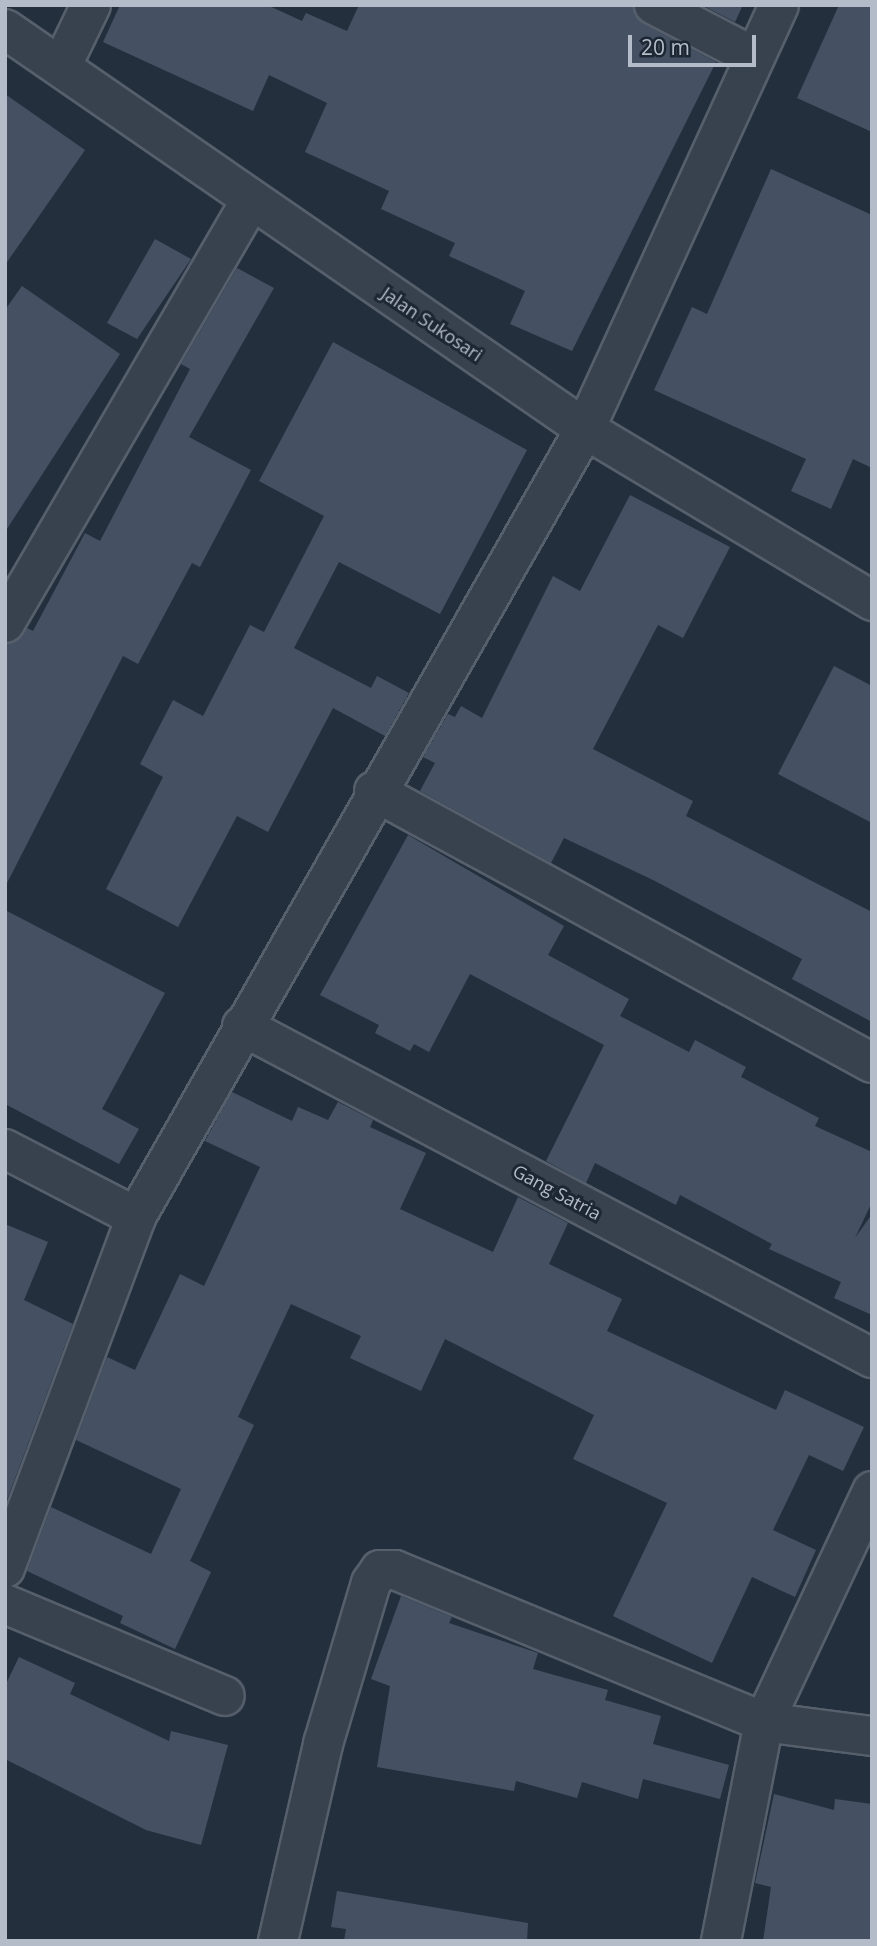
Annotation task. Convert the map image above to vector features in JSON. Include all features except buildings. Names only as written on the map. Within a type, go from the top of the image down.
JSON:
[{"type":"street","points":[[61,66],[91,5]]},
{"type":"street","points":[[654,5],[754,57]]},
{"type":"street","points":[[5,1568],[136,1217],[374,791],[585,429],[779,5]]},
{"type":"street","name":"Jalan Sukosari","points":[[5,29],[585,429],[872,601]]},
{"type":"street","points":[[5,623],[251,200]]},
{"type":"street","points":[[374,791],[872,1063]]},
{"type":"street","name":"Gang Satria","points":[[242,1026],[872,1358]]},
{"type":"street","points":[[5,1149],[136,1217]]},
{"type":"street","points":[[721,1941],[764,1722],[872,1491]]},
{"type":"street","points":[[278,1941],[323,1744],[371,1583],[380,1570],[407,1574],[764,1722],[872,1736]]},
{"type":"street","points":[[5,1604],[225,1696]]}]
